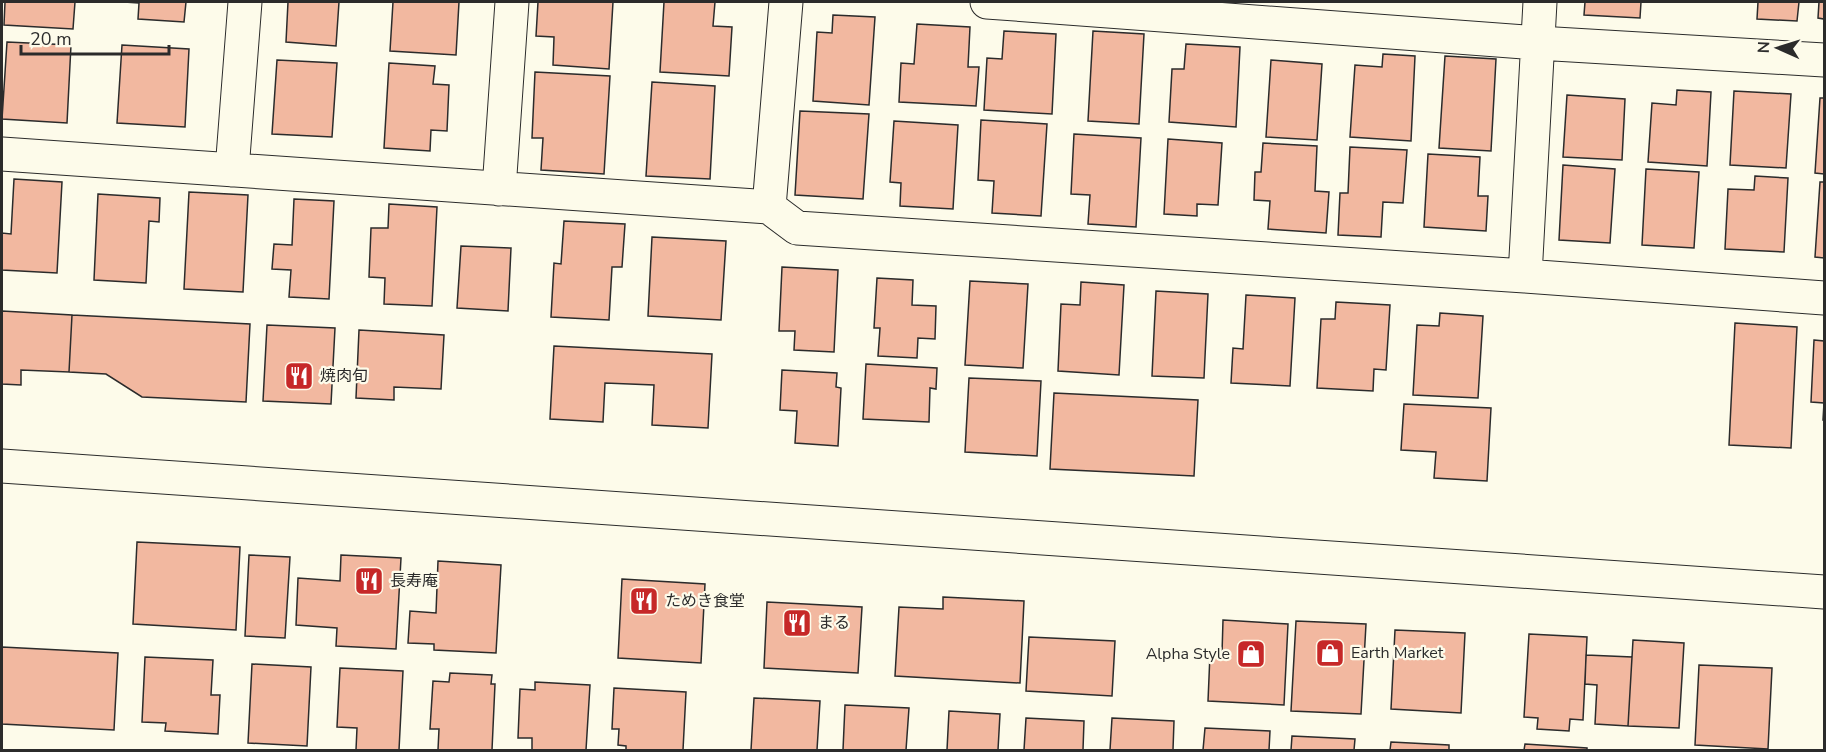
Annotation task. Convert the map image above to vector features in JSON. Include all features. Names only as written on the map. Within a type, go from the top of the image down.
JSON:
[{"type":"street","points":[[232,170],[245,2]]},
{"type":"street","points":[[499,189],[512,2]]},
{"type":"street","points":[[770,207],[786,2]]},
{"type":"street","points":[[987,2],[1538,43],[1824,60]]},
{"type":"street","points":[[1525,276],[1540,2]]},
{"type":"street","points":[[2,154],[770,207],[797,228],[1824,298]]},
{"type":"street","points":[[2,466],[1824,592]]},
{"type":"building","points":[[5,2],[75,2],[73,29],[4,25]]},
{"type":"building","points":[[124,2],[186,2],[184,22],[138,19],[139,3]]},
{"type":"building","points":[[288,2],[339,2],[336,46],[286,42]]},
{"type":"building","points":[[393,2],[459,2],[456,55],[390,51]]},
{"type":"building","points":[[538,2],[613,2],[609,69],[553,65],[554,37],[536,36]]},
{"type":"building","points":[[664,2],[715,2],[713,26],[732,27],[729,76],[660,72]]},
{"type":"building","points":[[1585,2],[1641,2],[1640,18],[1584,15]]},
{"type":"building","points":[[1758,2],[1799,2],[1797,21],[1757,19]]},
{"type":"building","points":[[1819,2],[1824,2],[1824,19],[1818,18]]},
{"type":"building","points":[[833,15],[875,17],[869,105],[813,101],[817,32],[832,33]]},
{"type":"building","points":[[917,24],[970,27],[968,67],[979,67],[976,106],[899,102],[901,63],[914,64]]},
{"type":"building","points":[[1004,31],[1056,34],[1052,114],[984,110],[987,58],[1002,59]]},
{"type":"building","points":[[1093,31],[1144,34],[1139,124],[1088,121]]},
{"type":"building","points":[[7,42],[71,45],[67,123],[2,119]]},
{"type":"building","points":[[1186,44],[1240,47],[1236,127],[1169,122],[1172,69],[1184,69]]},
{"type":"building","points":[[122,45],[189,49],[185,127],[117,123]]},
{"type":"building","points":[[1383,54],[1415,56],[1411,141],[1350,137],[1355,65],[1382,67]]},
{"type":"building","points":[[1445,56],[1496,59],[1491,151],[1439,148]]},
{"type":"building","points":[[277,60],[337,63],[332,137],[272,134]]},
{"type":"building","points":[[1271,60],[1322,64],[1317,140],[1266,137]]},
{"type":"building","points":[[389,63],[435,66],[433,84],[449,85],[447,131],[431,130],[430,151],[384,148]]},
{"type":"building","points":[[535,72],[610,76],[604,174],[541,170],[543,138],[532,138]]},
{"type":"building","points":[[652,82],[715,86],[710,179],[646,176]]},
{"type":"building","points":[[1677,90],[1711,92],[1707,166],[1648,162],[1652,103],[1676,105]]},
{"type":"building","points":[[1734,91],[1791,94],[1786,168],[1730,165]]},
{"type":"building","points":[[1567,95],[1625,99],[1622,160],[1563,157]]},
{"type":"building","points":[[1820,98],[1824,98],[1824,174],[1815,173]]},
{"type":"building","points":[[800,111],[869,114],[863,199],[795,195]]},
{"type":"building","points":[[981,120],[1047,124],[1041,216],[992,213],[994,181],[978,180]]},
{"type":"building","points":[[894,121],[958,125],[953,209],[900,206],[901,183],[890,182]]},
{"type":"building","points":[[1074,134],[1141,138],[1136,227],[1088,224],[1090,195],[1071,194]]},
{"type":"building","points":[[1168,139],[1222,143],[1218,205],[1197,204],[1197,216],[1164,214]]},
{"type":"building","points":[[1263,143],[1317,146],[1315,191],[1329,192],[1326,233],[1268,229],[1270,201],[1254,200],[1255,172],[1261,172]]},
{"type":"building","points":[[1350,147],[1407,150],[1403,203],[1383,202],[1381,237],[1338,235],[1340,193],[1348,193]]},
{"type":"building","points":[[1428,154],[1480,157],[1478,196],[1488,196],[1486,231],[1424,227]]},
{"type":"building","points":[[1563,165],[1615,169],[1610,243],[1559,240]]},
{"type":"building","points":[[1646,169],[1699,172],[1694,248],[1642,245]]},
{"type":"building","points":[[1755,176],[1788,178],[1784,252],[1725,249],[1728,189],[1754,190]]},
{"type":"building","points":[[14,179],[62,182],[57,273],[2,270],[2,233],[11,234]]},
{"type":"building","points":[[1820,182],[1824,182],[1824,258],[1815,257]]},
{"type":"building","points":[[189,192],[248,195],[243,292],[184,289]]},
{"type":"building","points":[[98,194],[160,198],[159,222],[149,221],[146,283],[94,280]]},
{"type":"building","points":[[294,199],[334,201],[329,299],[289,297],[291,270],[272,269],[274,244],[292,245]]},
{"type":"building","points":[[389,204],[437,207],[432,306],[384,304],[385,278],[369,277],[371,228],[388,228]]},
{"type":"building","points":[[564,221],[625,224],[622,267],[612,267],[609,320],[551,317],[554,263],[561,264]]},
{"type":"building","points":[[652,237],[726,241],[721,320],[648,316]]},
{"type":"building","points":[[461,246],[511,248],[508,311],[457,308]]},
{"type":"building","points":[[782,267],[838,270],[834,352],[794,350],[795,331],[779,331]]},
{"type":"building","points":[[877,278],[913,280],[912,305],[936,306],[935,339],[918,338],[917,358],[878,356],[880,328],[874,328]]},
{"type":"building","points":[[970,281],[1028,284],[1023,368],[965,365]]},
{"type":"building","points":[[1081,282],[1124,285],[1119,375],[1058,371],[1061,304],[1080,305]]},
{"type":"building","points":[[1156,291],[1208,294],[1204,378],[1152,376]]},
{"type":"building","points":[[1246,295],[1295,298],[1290,386],[1231,383],[1233,348],[1243,349]]},
{"type":"building","points":[[1336,302],[1390,305],[1386,370],[1374,369],[1373,391],[1317,388],[1321,319],[1335,319]]},
{"type":"building","points":[[2,311],[72,315],[69,372],[21,370],[21,385],[2,384]]},
{"type":"building","points":[[1440,313],[1483,316],[1478,398],[1413,395],[1417,325],[1439,326]]},
{"type":"building","points":[[72,315],[250,324],[246,402],[142,397],[106,374],[69,372]]},
{"type":"building","points":[[1735,323],[1797,327],[1791,448],[1729,445]]},
{"type":"building","points":[[267,325],[335,328],[331,404],[263,401]]},
{"type":"building","points":[[359,330],[444,335],[441,389],[394,387],[394,400],[356,398]]},
{"type":"building","points":[[1814,340],[1824,341],[1824,403],[1811,402]]},
{"type":"building","points":[[554,346],[712,354],[708,428],[652,425],[654,385],[605,383],[603,422],[550,419]]},
{"type":"building","points":[[866,364],[937,368],[936,389],[930,388],[929,422],[863,419]]},
{"type":"building","points":[[782,370],[837,373],[836,387],[841,388],[838,446],[795,443],[797,411],[780,410]]},
{"type":"building","points":[[969,378],[1041,381],[1037,456],[965,452]]},
{"type":"building","points":[[1054,393],[1198,400],[1194,476],[1050,469]]},
{"type":"building","points":[[1404,404],[1491,408],[1487,481],[1434,478],[1436,452],[1401,450]]},
{"type":"building","points":[[137,542],[240,547],[236,630],[133,624]]},
{"type":"building","points":[[249,555],[290,557],[285,638],[245,636]]},
{"type":"building","points":[[341,555],[401,558],[396,649],[336,646],[337,628],[296,625],[298,578],[340,581]]},
{"type":"building","points":[[438,561],[501,565],[496,653],[434,650],[434,644],[408,643],[410,611],[436,613]]},
{"type":"building","points":[[622,579],[705,584],[701,663],[618,658]]},
{"type":"building","points":[[943,597],[1024,601],[1020,683],[895,676],[899,607],[943,609]]},
{"type":"building","points":[[767,602],[862,607],[858,673],[764,668]]},
{"type":"building","points":[[1223,620],[1288,624],[1284,705],[1208,701],[1210,654],[1222,654]]},
{"type":"building","points":[[1296,621],[1366,624],[1361,714],[1291,711]]},
{"type":"building","points":[[1395,630],[1465,633],[1461,713],[1391,709]]},
{"type":"building","points":[[1529,634],[1587,637],[1583,720],[1570,719],[1569,731],[1537,729],[1538,718],[1524,717]]},
{"type":"building","points":[[1029,637],[1115,641],[1112,696],[1026,691]]},
{"type":"building","points":[[1633,640],[1684,643],[1679,728],[1628,726]]},
{"type":"building","points":[[2,647],[118,653],[114,730],[2,724]]},
{"type":"building","points":[[1586,655],[1632,657],[1628,726],[1595,724],[1597,685],[1585,684]]},
{"type":"building","points":[[145,657],[213,660],[211,695],[220,695],[218,734],[165,731],[166,723],[142,722]]},
{"type":"building","points":[[252,664],[311,667],[307,746],[248,743]]},
{"type":"building","points":[[1699,665],[1772,668],[1768,749],[1695,745]]},
{"type":"building","points":[[340,668],[403,671],[399,750],[356,750],[357,728],[337,727]]},
{"type":"building","points":[[450,673],[492,675],[491,684],[495,684],[492,750],[438,750],[439,729],[430,729],[433,681],[449,682]]},
{"type":"building","points":[[535,682],[590,685],[586,750],[532,750],[532,738],[518,738],[520,689],[535,690]]},
{"type":"building","points":[[614,688],[686,692],[683,750],[626,750],[626,746],[618,745],[619,729],[612,729]]},
{"type":"building","points":[[754,698],[820,701],[817,750],[751,750]]},
{"type":"building","points":[[845,705],[909,708],[906,750],[843,750]]},
{"type":"building","points":[[949,711],[1000,714],[998,750],[947,750]]},
{"type":"building","points":[[1026,718],[1084,721],[1083,750],[1024,750]]},
{"type":"building","points":[[1112,718],[1174,721],[1173,750],[1110,750]]},
{"type":"building","points":[[1205,728],[1270,731],[1269,750],[1203,750]]},
{"type":"building","points":[[1292,736],[1355,739],[1354,750],[1291,750]]},
{"type":"building","points":[[1391,742],[1449,745],[1449,750],[1390,750]]},
{"type":"building","points":[[1525,744],[1587,748],[1587,750],[1524,750]]},
{"type":"place","name":"焼肉旬","points":[[299,376]]},
{"type":"place","name":"長寿庵","points":[[369,581]]},
{"type":"place","name":"ためき食堂","points":[[644,601]]},
{"type":"place","name":"まる","points":[[797,623]]},
{"type":"place","name":"Earth Market","points":[[1330,653]]},
{"type":"place","name":"Alpha Style","points":[[1251,654]]}]
